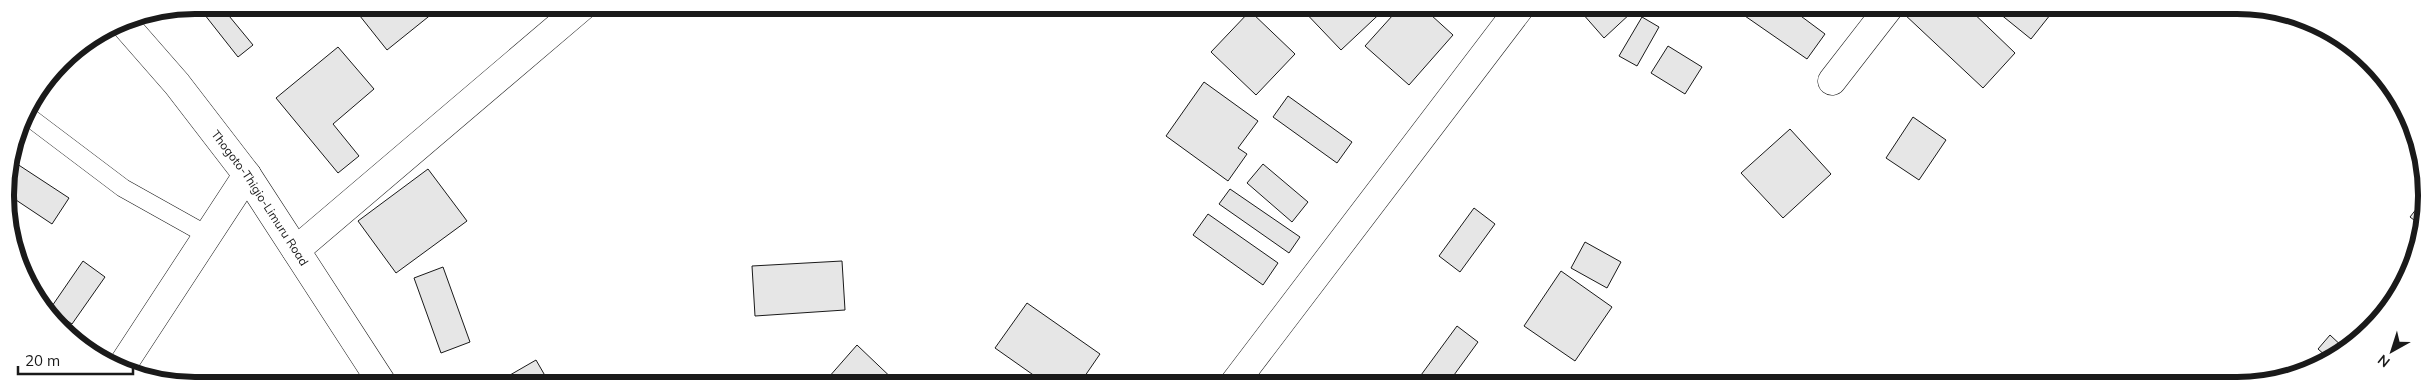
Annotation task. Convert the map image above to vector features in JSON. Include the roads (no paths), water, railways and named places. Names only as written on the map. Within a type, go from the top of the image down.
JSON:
[{"type":"main road","points":[[296,250],[573,14]]},
{"type":"main road","points":[[1239,377],[1515,14]]},
{"type":"main road","points":[[1832,81],[1884,14]]},
{"type":"main road","name":"Thogoto-Thigio-Limuru Road","points":[[127,27],[177,84],[246,175],[378,377]]},
{"type":"main road","points":[[124,362],[246,175]]},
{"type":"lane","points":[[31,118],[123,188],[208,236]]}]
